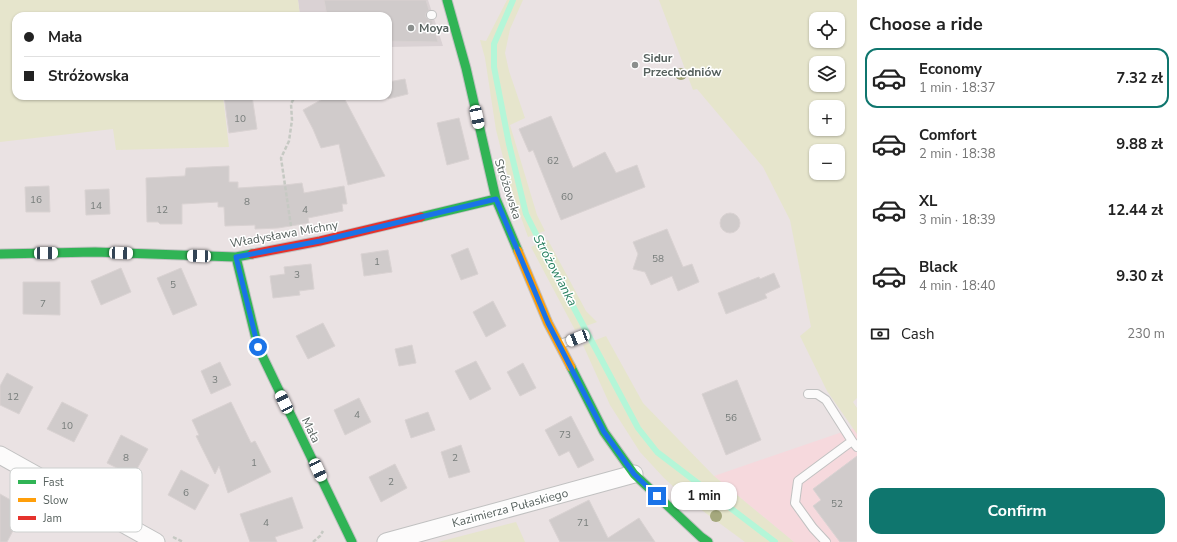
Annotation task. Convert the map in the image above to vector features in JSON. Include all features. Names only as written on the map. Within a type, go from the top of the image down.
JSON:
[{"type":"street","name":"Stróżowska","points":[[447,0],[466,68],[496,199],[548,323],[604,432],[634,474],[708,542]]},
{"type":"street","name":"Władysława Michny","points":[[0,254],[96,252],[236,257],[320,241],[496,199]]},
{"type":"street","name":"Mała","points":[[236,257],[258,347],[352,542]]},
{"type":"street","points":[[0,455],[23,468]]},
{"type":"street","name":"Kazimierza Pułaskiego","points":[[386,542],[634,474]]},
{"type":"street","points":[[138,532],[156,542]]},
{"type":"lane","points":[[559,345],[578,338]]},
{"type":"lane","points":[[808,394],[818,394],[826,400],[854,444],[798,481],[795,504],[813,528],[826,542]]},
{"type":"path","points":[[293,100],[291,104],[292,120],[289,141],[281,158],[294,246]]},
{"type":"shaded area","name":"Moya","points":[[298,0],[428,0],[443,46],[392,47],[392,12],[300,12]]},
{"type":"shaded area","points":[[854,428],[857,433],[857,542],[794,542],[714,476]]},
{"type":"green space","points":[[0,0],[298,0],[300,12],[12,12],[12,100],[223,100],[229,147],[116,150],[113,129],[0,142]]},
{"type":"green space","points":[[507,0],[523,0],[510,29],[505,53],[509,71],[525,118],[510,125],[537,215],[545,231],[528,237],[512,192],[496,130],[485,58],[480,40],[486,41]]},
{"type":"green space","points":[[659,0],[857,0],[857,398],[853,402],[857,408],[857,434],[827,391],[800,336],[811,327],[790,220],[763,167],[697,89],[693,90]]},
{"type":"green space","points":[[548,240],[586,311],[597,322],[575,330],[531,247]]},
{"type":"green space","points":[[606,336],[643,403],[714,476],[794,542],[745,542],[688,500],[664,478],[640,452],[610,405],[583,345]]},
{"type":"green space","points":[[516,522],[525,542],[438,542]]},
{"type":"building","name":"Moya","points":[[324,0],[426,0],[429,10],[426,13],[426,17],[429,20],[432,20],[438,42],[392,41],[392,12],[326,12]]},
{"type":"building","points":[[405,79],[408,94],[392,98],[392,81]]},
{"type":"building","points":[[225,100],[253,100],[257,129],[229,133]]},
{"type":"building","points":[[321,100],[345,100],[385,176],[348,185],[339,144],[321,148],[303,110]]},
{"type":"building","points":[[551,116],[573,168],[605,152],[616,173],[637,165],[645,187],[561,220],[533,150],[529,152],[519,129]]},
{"type":"building","points":[[459,118],[469,159],[447,165],[437,123]]},
{"type":"building","points":[[229,166],[229,182],[238,182],[238,188],[302,183],[304,193],[344,186],[347,204],[342,204],[343,211],[308,218],[309,223],[278,228],[255,229],[255,225],[225,226],[224,207],[218,207],[218,202],[182,204],[182,224],[160,224],[158,222],[147,222],[146,178],[185,176],[186,168]]},
{"type":"building","points":[[49,186],[50,212],[26,212],[25,187]]},
{"type":"building","points":[[109,189],[110,214],[86,215],[85,190]]},
{"type":"building","points":[[730,213],[737,216],[740,223],[737,230],[730,233],[723,230],[720,223],[723,216]]},
{"type":"building","points":[[667,229],[683,267],[692,264],[699,282],[678,291],[672,276],[651,285],[645,272],[633,269],[638,254],[633,242]]},
{"type":"building","points":[[468,248],[478,274],[461,280],[451,255]]},
{"type":"building","points":[[388,250],[392,272],[364,276],[361,254]]},
{"type":"building","points":[[311,264],[314,289],[299,291],[300,295],[273,298],[270,276],[285,274],[284,267]]},
{"type":"building","points":[[121,268],[131,292],[101,305],[91,281]]},
{"type":"building","points":[[181,268],[197,305],[173,315],[157,278]]},
{"type":"building","points":[[774,273],[780,287],[765,294],[767,298],[726,314],[718,293],[759,277],[760,279]]},
{"type":"building","points":[[23,282],[60,282],[60,315],[23,314]]},
{"type":"building","points":[[493,301],[506,326],[486,337],[473,312]]},
{"type":"building","points":[[323,323],[335,346],[308,359],[296,336]]},
{"type":"building","points":[[412,345],[416,363],[399,366],[395,349]]},
{"type":"building","points":[[476,361],[491,389],[470,400],[455,371]]},
{"type":"building","points":[[220,362],[231,385],[211,394],[201,371]]},
{"type":"building","points":[[523,363],[536,388],[520,396],[507,372]]},
{"type":"building","points":[[7,373],[33,387],[19,414],[0,405],[0,386]]},
{"type":"building","points":[[737,380],[761,440],[726,455],[702,394]]},
{"type":"building","points":[[359,398],[371,422],[345,435],[334,410]]},
{"type":"building","points":[[62,402],[88,415],[74,442],[47,429]]},
{"type":"building","points":[[231,402],[251,443],[255,441],[271,472],[228,493],[219,466],[215,474],[196,436],[199,435],[192,420]]},
{"type":"building","points":[[428,412],[435,430],[411,438],[405,420]]},
{"type":"building","points":[[571,416],[594,460],[578,468],[569,451],[559,456],[545,430]]},
{"type":"building","points":[[121,435],[148,449],[137,468],[117,468],[107,463]]},
{"type":"building","points":[[461,445],[470,472],[449,478],[441,452]]},
{"type":"building","points":[[857,456],[857,542],[840,542],[813,506],[821,500],[813,489]]},
{"type":"building","points":[[395,464],[407,488],[381,502],[369,477]]},
{"type":"building","points":[[181,470],[209,485],[195,510],[168,495]]},
{"type":"building","points":[[0,494],[10,500],[10,532],[12,532],[7,542],[0,542]]},
{"type":"building","points":[[292,497],[303,528],[275,537],[277,542],[250,542],[240,514]]},
{"type":"building","points":[[589,500],[608,538],[639,518],[655,542],[560,542],[549,520]]},
{"type":"waterway","name":"Stróżowianka","points":[[513,0],[494,44],[494,67],[509,144],[526,214],[558,278],[638,428],[657,452],[775,542]]},
{"type":"traffic: fast","points":[[447,0],[466,68],[496,199],[518,251]]},
{"type":"traffic: fast","points":[[421,217],[496,199]]},
{"type":"traffic: fast","points":[[0,254],[95,252],[236,257],[252,254]]},
{"type":"traffic: fast","points":[[236,257],[258,347],[352,542]]},
{"type":"traffic: fast","points":[[571,367],[604,432],[634,474],[708,542]]},
{"type":"traffic: slow","points":[[518,251],[548,323],[571,367]]},
{"type":"traffic: jam","points":[[252,254],[320,241],[421,217]]},
{"type":"place","name":"Moya","points":[[411,28]]},
{"type":"place","name":"Sidur Przechodniów","points":[[635,65]]},
{"type":"route","points":[[258,347],[236,257],[320,241],[496,199],[548,323],[604,432],[634,474],[657,496]]}]
